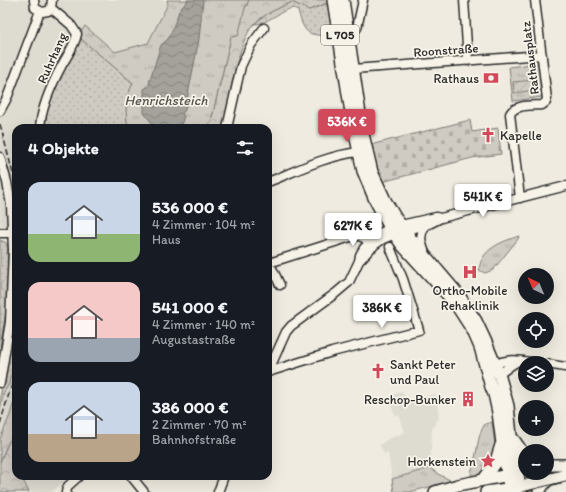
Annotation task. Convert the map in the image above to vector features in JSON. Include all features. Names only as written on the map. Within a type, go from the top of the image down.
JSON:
[{"type":"main road","name":"L 705","points":[[333,0],[370,165],[398,230],[402,245],[455,303],[497,370]]},
{"type":"main road","name":"L 705","points":[[343,0],[358,152],[363,171],[375,200],[398,230],[426,256],[456,290],[473,316],[497,370],[508,406],[517,473],[515,490]]},
{"type":"main road","points":[[358,152],[370,165]]},
{"type":"main road","name":"L 705","points":[[497,370],[487,376],[494,394],[502,443],[517,473]]},
{"type":"main road","points":[[511,436],[518,446]]},
{"type":"main road","points":[[484,479],[494,464],[502,443]]},
{"type":"main road","points":[[554,466],[566,466]]},
{"type":"main road","points":[[434,492],[484,479],[517,473]]},
{"type":"main road","points":[[554,478],[566,475]]},
{"type":"main road","points":[[486,492],[515,490],[547,480]]},
{"type":"main road","points":[[539,492],[543,485],[549,480]]},
{"type":"street","points":[[34,0],[34,6],[40,11],[45,12],[52,4]]},
{"type":"street","points":[[357,28],[363,0]]},
{"type":"street","points":[[464,0],[468,61]]},
{"type":"street","name":"Rathausplatz","points":[[520,198],[510,114],[512,110],[516,108],[542,104],[546,102],[547,99],[535,0]]},
{"type":"street","name":"Ruhrhang","points":[[41,124],[51,90],[77,34],[71,24],[52,4]]},
{"type":"street","points":[[0,111],[7,98],[40,11]]},
{"type":"street","points":[[228,124],[241,66],[251,45],[264,28]]},
{"type":"street","name":"Roonstraße","points":[[349,69],[542,55]]},
{"type":"street","points":[[272,180],[338,155],[358,152]]},
{"type":"street","points":[[0,157],[10,194],[12,221]]},
{"type":"street","points":[[272,363],[286,332],[291,326],[349,282],[360,261],[360,255],[370,245],[398,230],[436,217],[441,218],[566,186]]},
{"type":"street","points":[[398,230],[425,226],[436,222],[441,218]]},
{"type":"street","points":[[425,226],[420,238],[426,256]]},
{"type":"street","points":[[0,233],[12,234]]},
{"type":"street","points":[[272,260],[357,235],[362,237],[370,245]]},
{"type":"street","points":[[272,371],[326,354],[419,330],[403,279],[390,247]]},
{"type":"street","points":[[272,268],[280,285]]},
{"type":"street","points":[[0,383],[10,322],[12,293]]},
{"type":"street","points":[[497,370],[506,360],[518,361]]},
{"type":"street","points":[[497,370],[511,366],[518,362]]},
{"type":"street","points":[[554,365],[565,367]]},
{"type":"street","points":[[497,370],[517,370]]},
{"type":"street","points":[[66,492],[68,486],[75,480]]},
{"type":"street","points":[[134,480],[144,492]]},
{"type":"street","points":[[218,492],[222,480]]},
{"type":"shaded area","points":[[0,0],[167,0],[168,4],[126,115],[127,124],[12,124],[12,222],[0,238]]},
{"type":"shaded area","points":[[12,328],[12,408],[0,439],[0,409]]},
{"type":"shaded area","points":[[402,391],[406,400],[436,394],[439,418],[432,429],[430,468],[392,479],[388,453],[384,454],[380,445],[386,440],[405,432],[399,415],[396,416],[387,398]]},
{"type":"shaded area","points":[[23,480],[66,480],[52,492],[29,492]]},
{"type":"green space","points":[[167,0],[249,0],[245,8],[238,36],[231,37],[209,124],[127,124],[126,105],[133,83],[81,39],[82,30],[85,26],[115,52],[148,43],[168,4]]},
{"type":"green space","points":[[249,0],[328,0],[328,3],[309,10],[292,2],[259,19],[255,23],[243,43],[238,58],[228,104],[226,124],[209,124],[231,37]]},
{"type":"green space","points":[[292,2],[309,10],[328,3],[334,37],[309,33],[303,26],[298,11],[294,8],[284,11],[264,22],[254,24],[268,13]]},
{"type":"green space","points":[[81,39],[133,83],[127,105],[128,124],[47,124],[47,109],[51,96]]},
{"type":"green space","points":[[538,63],[542,97],[513,101],[509,67]]},
{"type":"green space","points":[[534,80],[535,90],[514,93],[513,82]]},
{"type":"green space","points":[[470,120],[472,132],[498,128],[501,154],[472,158],[382,182],[370,145]]},
{"type":"green space","points":[[519,236],[493,270],[485,273],[479,270],[484,257],[493,247]]},
{"type":"green space","points":[[0,240],[5,242],[8,246],[7,306],[0,347]]},
{"type":"green space","points":[[12,328],[12,371],[9,384],[4,392],[0,409],[0,398]]},
{"type":"green space","points":[[12,408],[12,437],[0,462],[0,439]]},
{"type":"green space","points":[[492,422],[495,446],[487,472],[471,476],[481,432],[485,424]]},
{"type":"green space","points":[[12,437],[12,480],[23,480],[29,492],[0,492],[0,462]]},
{"type":"green space","points":[[430,468],[452,481],[410,492],[394,492],[392,479]]},
{"type":"water","name":"Henrichsteich","points":[[188,0],[203,0],[199,39],[185,110],[182,114],[184,116],[181,124],[152,124],[144,113],[144,89],[149,86],[161,45],[168,39],[179,11]]},
{"type":"tram line","points":[[522,492],[566,481]]},
{"type":"railway","points":[[0,124],[12,170]]},
{"type":"railway","points":[[0,424],[12,384]]},
{"type":"place","name":"Rathaus","points":[[491,78]]},
{"type":"place","name":"Kapelle","points":[[488,135]]},
{"type":"place","name":"Ortho-Mobile Rehaklinik","points":[[470,272]]},
{"type":"place","name":"Sankt Peter und Paul","points":[[378,371]]},
{"type":"place","name":"Reschop-Bunker","points":[[468,399]]},
{"type":"place","name":"Horkenstein","points":[[488,461]]}]
